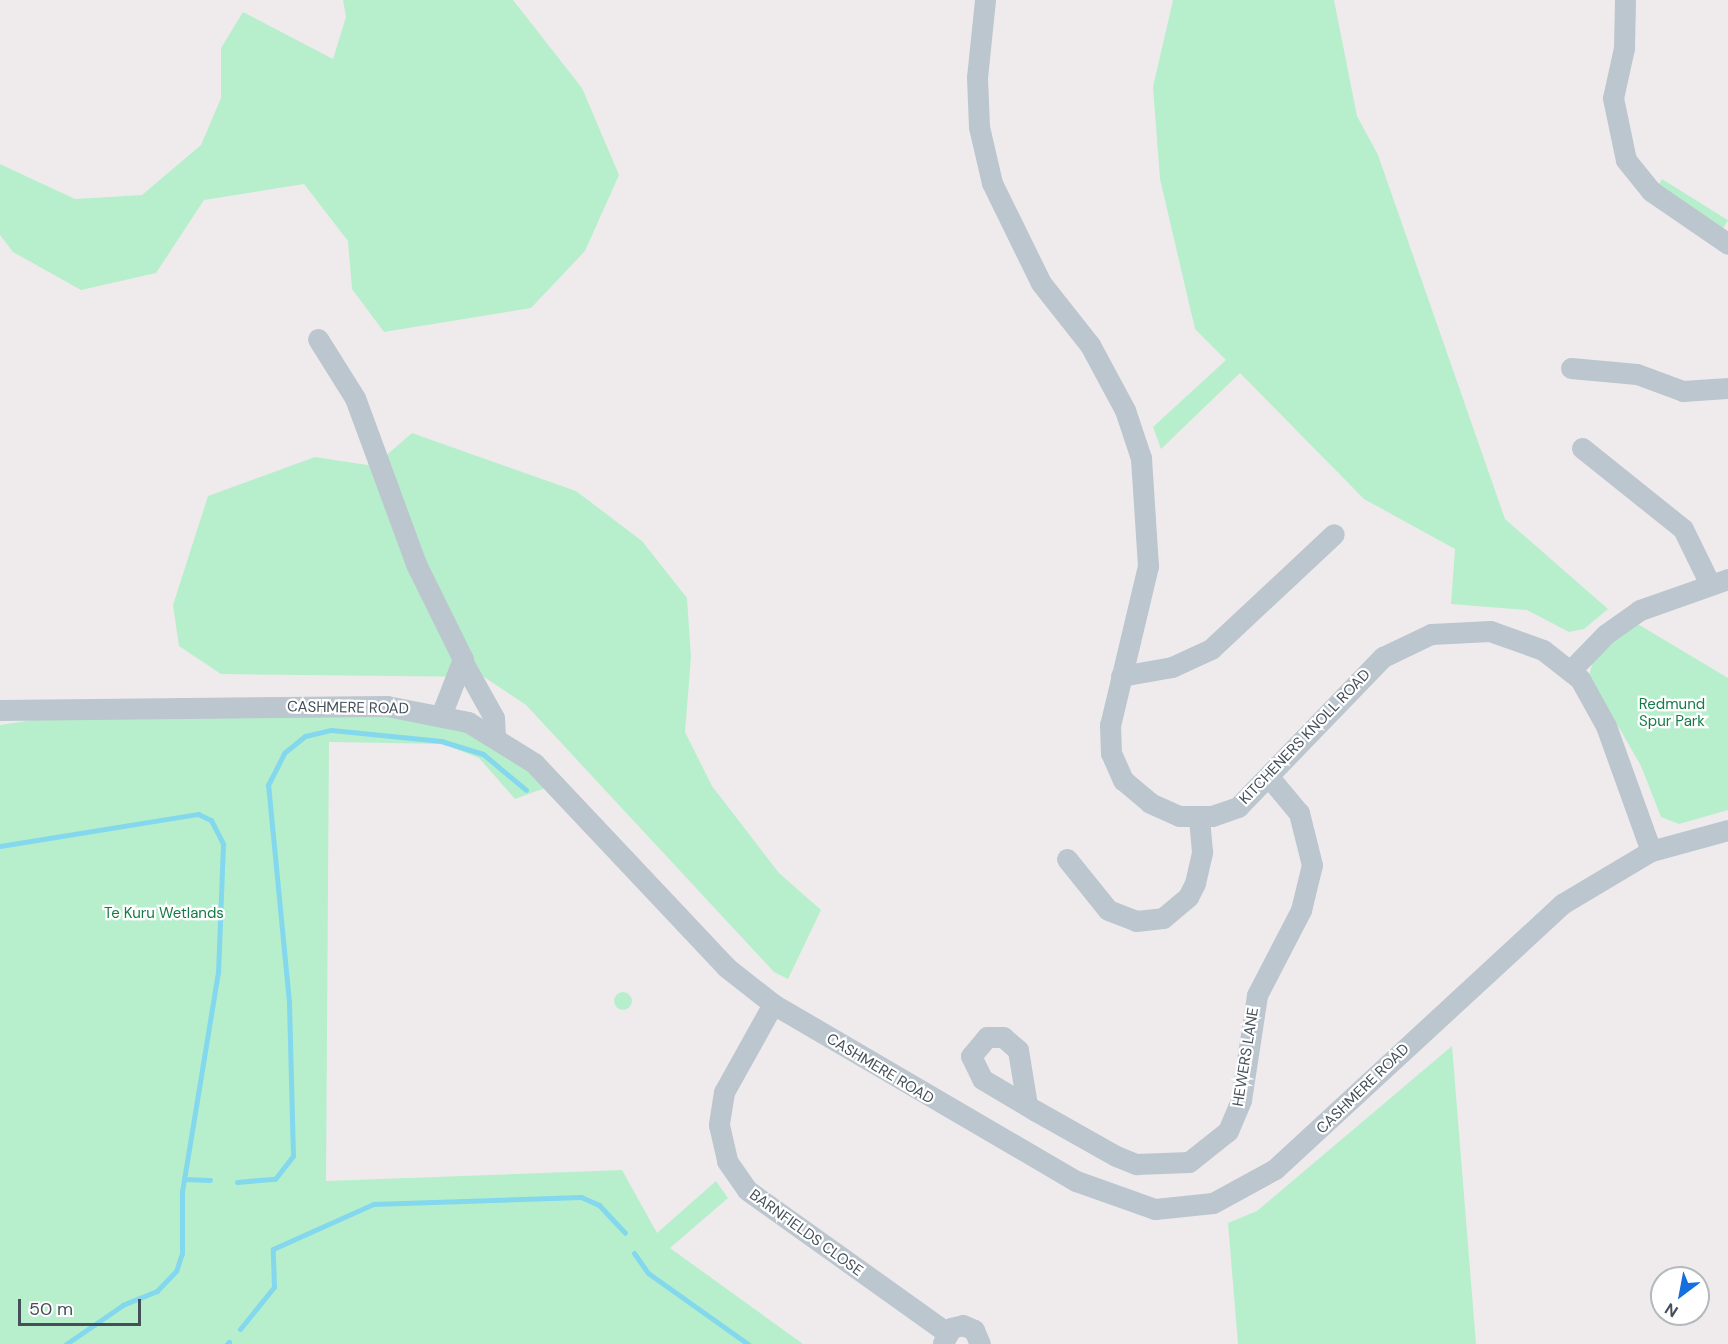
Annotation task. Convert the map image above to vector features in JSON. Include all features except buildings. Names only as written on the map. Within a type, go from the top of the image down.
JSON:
[{"type":"street","points":[[985,0],[977,77],[980,127],[992,183],[1041,283],[1100,364],[1125,410],[1141,458],[1148,566],[1110,725],[1115,766],[1150,803],[1199,817],[1202,852],[1195,883],[1188,897],[1163,918],[1136,921],[1108,910],[1067,859]]},
{"type":"street","points":[[1625,0],[1624,48],[1613,98],[1626,160],[1651,191],[1728,244]]},
{"type":"street","points":[[318,339],[355,398],[416,564],[464,664],[494,718],[495,735]]},
{"type":"street","points":[[1570,368],[1637,374],[1683,391],[1728,388]]},
{"type":"street","points":[[1571,670],[1623,620],[1662,599],[1719,581],[1683,529],[1582,448]]},
{"type":"street","points":[[1121,676],[1172,667],[1211,649],[1334,534]]},
{"type":"street","name":"KITCHENERS KNOLL ROAD","points":[[1199,817],[1238,807],[1269,777],[1369,669],[1431,634],[1471,630],[1510,635],[1571,670],[1606,726],[1651,850]]},
{"type":"street","points":[[441,713],[464,664]]},
{"type":"street","name":"CASHMERE ROAD","points":[[0,710],[387,706],[441,713],[495,735],[534,763],[726,967],[773,1004],[1076,1182],[1138,1206],[1195,1208],[1243,1189],[1275,1169],[1538,923],[1587,886],[1651,850],[1728,830]]},
{"type":"street","name":"HEWERS LANE","points":[[1026,1105],[1116,1156],[1155,1167],[1205,1154],[1228,1131],[1241,1100],[1257,995],[1301,910],[1312,865],[1299,813],[1269,777]]},
{"type":"street","name":"BARNFIELDS CLOSE","points":[[773,1004],[724,1092],[719,1125],[727,1161],[747,1190],[945,1338],[957,1325],[969,1326],[980,1344]]},
{"type":"green space","points":[[343,0],[513,0],[582,88],[619,175],[585,251],[531,308],[384,332],[352,289],[348,241],[304,184],[204,200],[156,273],[81,290],[13,252],[0,235],[0,164],[75,199],[142,195],[201,145],[221,98],[221,48],[243,12],[333,59],[346,17]]},
{"type":"green space","points":[[1173,0],[1334,0],[1357,116],[1378,155],[1505,519],[1608,609],[1584,629],[1569,632],[1527,610],[1451,604],[1455,549],[1364,499],[1240,373],[1161,449],[1153,427],[1226,360],[1195,329],[1160,179],[1153,87]]},
{"type":"green space","points":[[1662,179],[1728,220],[1723,229],[1657,187]]},
{"type":"green space","points":[[412,433],[576,491],[642,541],[687,598],[691,657],[685,732],[712,786],[779,873],[821,910],[788,979],[774,972],[526,705],[484,677],[221,674],[179,646],[173,605],[208,496],[315,457],[374,466]]},
{"type":"green space","name":"Redmund Spur Park","points":[[1636,623],[1728,678],[1728,810],[1679,824],[1661,817],[1641,766],[1589,675],[1593,661]]},
{"type":"green space","name":"Te Kuru Wetlands","points":[[383,714],[464,730],[496,746],[548,787],[515,799],[479,758],[443,744],[329,742],[326,1181],[622,1170],[657,1233],[716,1181],[728,1198],[670,1248],[803,1344],[0,1344],[0,725],[52,717]]},
{"type":"green space","points":[[619,992],[627,992],[632,997],[630,1008],[619,1010],[614,1005],[614,997]]},
{"type":"green space","points":[[1452,1046],[1476,1344],[1238,1344],[1228,1223],[1257,1211]]},
{"type":"waterway","points":[[237,1182],[275,1179],[293,1156],[289,1002],[268,785],[284,753],[305,736],[331,730],[441,741],[483,754],[526,790]]},
{"type":"waterway","points":[[0,846],[198,814],[211,820],[223,844],[218,972],[182,1191],[182,1253],[176,1271],[157,1291],[123,1305],[66,1344]]},
{"type":"waterway","points":[[184,1179],[210,1180]]},
{"type":"waterway","points":[[240,1329],[274,1287],[273,1249],[373,1204],[581,1197],[599,1205],[625,1233]]},
{"type":"waterway","points":[[634,1253],[648,1273],[748,1344]]}]
